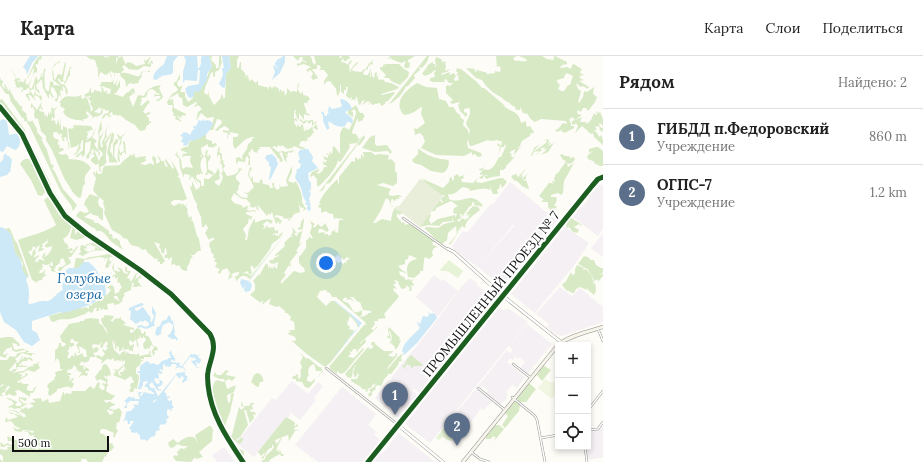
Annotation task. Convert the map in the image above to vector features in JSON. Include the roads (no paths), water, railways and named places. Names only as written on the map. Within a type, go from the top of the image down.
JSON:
[{"type":"main road","points":[[564,342],[603,327]]},
{"type":"main road","points":[[463,462],[513,398],[555,349]]},
{"type":"street","points":[[0,107],[22,134],[50,193],[65,216],[87,234],[140,270],[171,294],[210,334],[213,340],[214,350],[208,378],[210,399],[214,413],[229,441],[243,462]]},
{"type":"street","name":"ПРОМЫШЛЕННЫЙ ПРОЕЗД № 7","points":[[368,462],[399,426],[601,177]]},
{"type":"street","points":[[403,218],[454,252],[557,342]]},
{"type":"street","points":[[598,329],[603,340]]},
{"type":"street","points":[[513,364],[531,378]]},
{"type":"street","points":[[326,368],[443,462]]},
{"type":"street","points":[[478,388],[505,410]]},
{"type":"street","points":[[591,406],[603,390]]},
{"type":"street","points":[[513,398],[536,416],[545,462]]},
{"type":"street","points":[[591,430],[598,429],[603,423]]},
{"type":"street","points":[[541,438],[555,436]]},
{"type":"street","points":[[585,450],[587,462]]},
{"type":"street","points":[[471,452],[480,459],[489,462]]},
{"type":"water","points":[[30,56],[38,56],[32,63],[27,75],[26,70],[23,67]]},
{"type":"water","points":[[167,56],[178,56],[173,62],[172,74],[162,76],[156,80],[153,79],[154,74],[164,64]]},
{"type":"water","points":[[184,56],[197,56],[198,69],[201,65],[202,56],[209,56],[212,67],[207,74],[207,80],[199,92],[194,91],[194,96],[191,98],[188,97],[185,89],[188,86],[199,84],[200,70],[198,70],[196,81],[185,80],[183,83],[183,72],[186,61]]},
{"type":"water","points":[[222,56],[229,56],[231,68],[226,74],[225,87],[223,88],[219,84],[223,75],[222,68],[224,68]]},
{"type":"water","points":[[285,56],[285,62],[280,73],[272,80],[275,72],[273,65],[280,69],[275,65],[275,63]]},
{"type":"water","points":[[341,99],[347,101],[352,109],[345,112],[353,120],[352,124],[347,122],[343,127],[331,123],[332,121],[330,123],[328,121],[330,128],[327,130],[323,121],[323,115],[321,113],[323,111],[325,116],[327,116],[329,113],[329,106],[332,109],[341,107]]},
{"type":"water","points":[[3,119],[7,121],[9,135],[18,133],[19,135],[20,143],[15,150],[7,146],[3,152],[0,151],[0,121]]},
{"type":"water","points":[[204,119],[204,121],[208,120],[213,124],[209,131],[200,138],[189,141],[187,146],[183,145],[184,143],[181,142],[183,137],[180,136],[184,132],[190,135],[195,128],[193,128],[194,126],[196,126],[199,120],[202,121]]},
{"type":"water","points":[[308,149],[313,157],[312,161],[318,168],[308,173],[309,181],[311,182],[311,190],[309,190],[311,194],[309,203],[311,204],[311,209],[309,212],[308,209],[306,210],[308,205],[305,203],[307,202],[303,197],[302,190],[295,176],[297,172],[296,170],[300,168],[301,163],[300,164],[298,161],[300,159],[298,153],[300,150]]},
{"type":"water","points":[[6,153],[7,156],[12,159],[10,173],[9,172],[7,175],[0,177],[0,163]]},
{"type":"water","points":[[272,154],[276,158],[278,164],[270,180],[271,167],[265,158],[267,155]]},
{"type":"water","name":"Голубые озера","points":[[0,227],[4,228],[11,234],[15,253],[20,259],[22,269],[26,276],[28,276],[26,280],[29,291],[29,304],[52,299],[63,290],[62,284],[66,278],[66,270],[69,268],[78,268],[84,262],[89,262],[95,268],[105,284],[106,294],[86,306],[32,321],[32,330],[37,333],[40,340],[32,346],[24,342],[16,330],[4,322],[0,312]]},
{"type":"water","points":[[288,230],[248,283],[250,282],[252,285],[250,291],[245,292],[244,289],[247,284],[243,289],[240,283],[241,279],[249,281]]},
{"type":"water","points":[[334,300],[362,323],[358,328],[358,324],[353,318]]},
{"type":"water","points":[[141,303],[144,304],[135,308],[135,310],[137,311],[143,307],[151,318],[150,321],[152,322],[154,316],[152,313],[152,306],[156,313],[155,326],[147,329],[141,327],[138,328],[137,326],[141,325],[146,327],[149,323],[145,320],[136,324],[130,319],[131,311],[129,308]]},
{"type":"water","points":[[428,312],[436,315],[437,318],[417,343],[404,355],[402,351],[405,345],[420,328],[417,323],[418,322],[420,324],[423,316],[428,317]]},
{"type":"water","points":[[169,315],[173,321],[174,334],[178,339],[176,341],[176,339],[172,339],[167,336],[173,328],[173,325],[169,322],[163,325],[161,334],[157,336],[155,333],[157,327],[160,326],[162,321],[166,320]]},
{"type":"water","points":[[358,328],[345,344],[345,341],[347,341],[351,334]]},
{"type":"water","points":[[171,348],[172,355],[174,358],[178,359],[175,359],[175,361],[171,360],[171,362],[181,363],[179,364],[180,366],[182,366],[191,354],[198,356],[200,353],[198,358],[201,360],[202,359],[199,364],[196,362],[196,366],[199,368],[197,368],[191,361],[196,360],[195,358],[190,357],[183,366],[187,373],[182,367],[179,371],[181,368],[179,367],[175,369],[177,366],[176,364],[172,364],[170,367],[163,364],[163,371],[161,369],[159,370],[163,373],[160,374],[158,372],[158,379],[155,378],[154,380],[157,384],[160,383],[159,379],[163,382],[162,385],[158,387],[158,389],[162,390],[157,390],[152,382],[149,385],[151,388],[154,388],[158,396],[157,398],[178,372],[185,372],[185,375],[188,377],[186,379],[188,379],[183,383],[184,378],[181,375],[181,378],[179,378],[176,375],[164,392],[167,394],[167,397],[170,397],[167,399],[169,401],[172,400],[172,405],[174,408],[172,408],[171,412],[170,409],[167,410],[167,415],[169,417],[168,419],[166,418],[167,422],[164,425],[160,425],[160,430],[156,431],[155,436],[151,437],[147,441],[140,439],[140,435],[137,432],[131,432],[131,429],[129,429],[134,421],[130,421],[130,424],[128,424],[127,420],[123,421],[126,412],[133,410],[132,409],[135,407],[133,404],[138,405],[139,401],[130,401],[127,404],[127,408],[124,408],[127,403],[124,401],[130,396],[131,398],[134,397],[135,399],[140,399],[139,392],[142,392],[140,393],[141,397],[144,392],[155,394],[144,386],[148,382],[147,381],[143,382],[143,386],[141,387],[142,389],[138,389],[140,373],[137,372],[140,371],[140,366],[147,361],[150,363],[149,365],[152,363],[158,365],[162,361],[171,358],[169,352],[171,351]]},
{"type":"place","name":"ГИБДД п.Федоровский","points":[[395,415]]},
{"type":"place","name":"ОГПС-7","points":[[457,446]]}]
